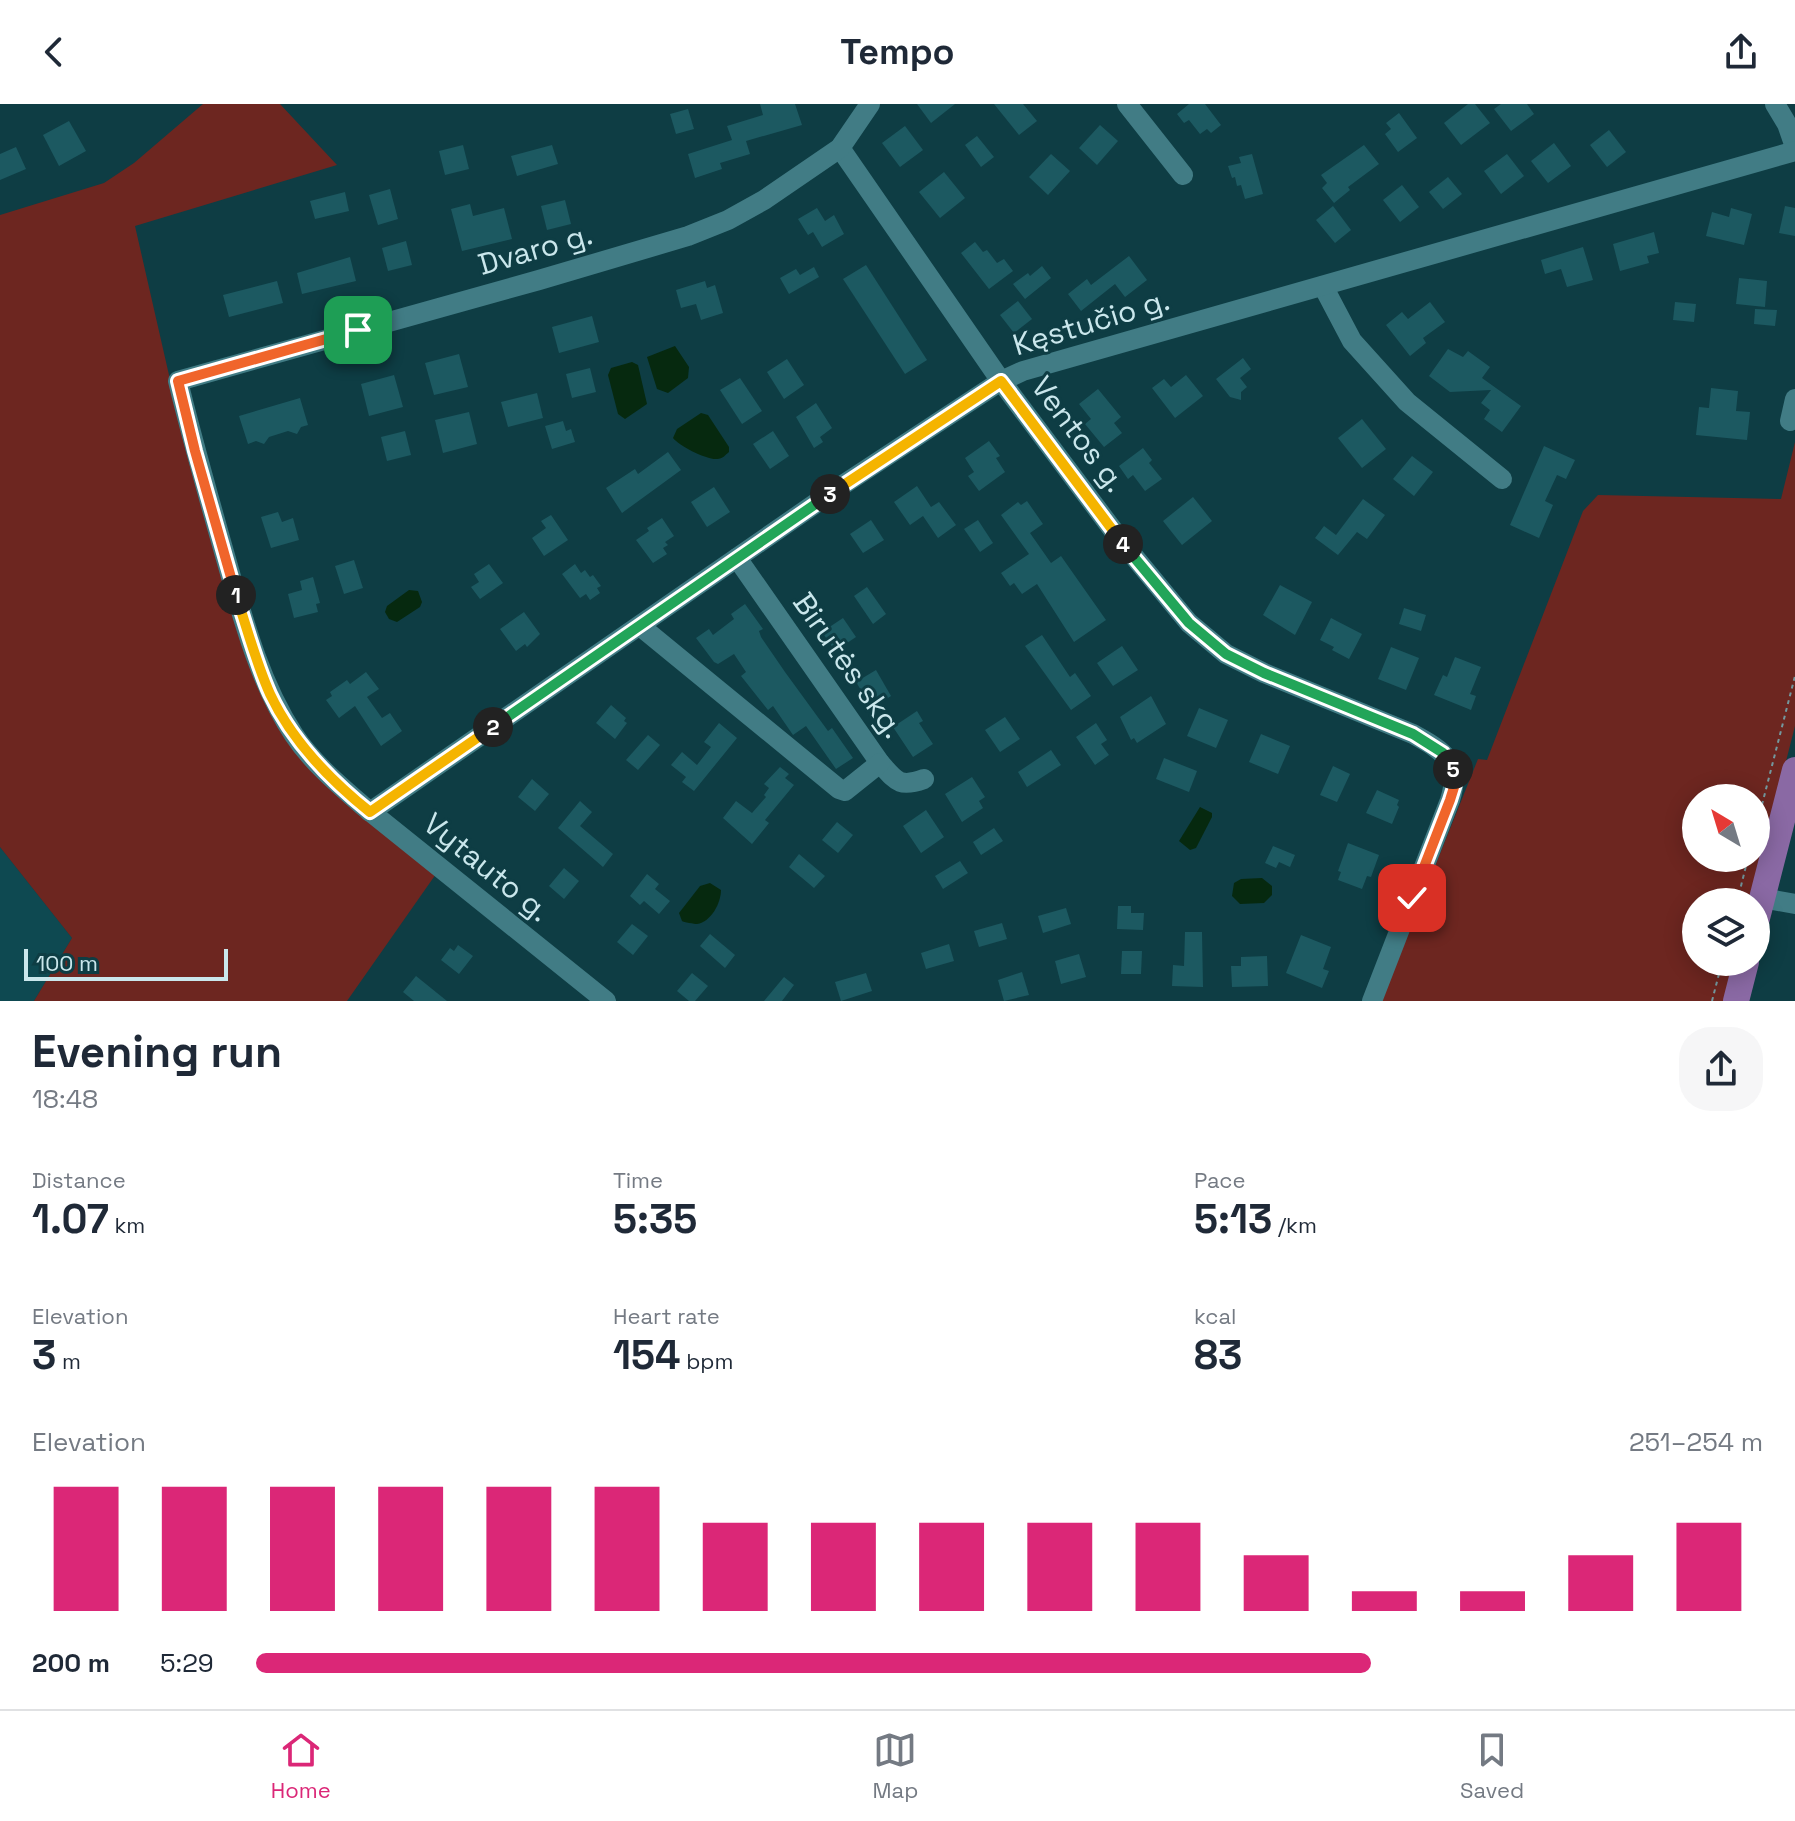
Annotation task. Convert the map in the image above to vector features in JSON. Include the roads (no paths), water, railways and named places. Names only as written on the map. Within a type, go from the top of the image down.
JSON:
[{"type":"main road","points":[[1758,888],[1795,770]]},
{"type":"main road","points":[[1736,1001],[1742,976]]},
{"type":"street","name":"Dvaro g.","points":[[178,381],[688,236],[728,220],[764,200],[840,148],[870,104]]},
{"type":"street","points":[[1127,104],[1183,175]]},
{"type":"street","points":[[1775,104],[1787,124],[1795,149]]},
{"type":"street","name":"Ventos g.","points":[[840,148],[1001,381],[1122,542],[1189,623],[1226,654],[1264,673],[1413,734],[1432,744],[1451,762],[1455,784],[1450,800],[1372,1001]]},
{"type":"street","name":"Kęstučio g.","points":[[370,812],[737,558],[1001,381],[1023,371],[1795,149]]},
{"type":"street","points":[[1323,286],[1352,341],[1401,395],[1502,479]]},
{"type":"street","name":"Vytauto g.","points":[[178,381],[235,590],[271,695],[296,738],[327,773],[370,812],[606,1001]]},
{"type":"street","points":[[1790,421],[1795,399]]},
{"type":"street","name":"Birutės skg.","points":[[737,558],[880,763],[897,781],[908,785],[924,779]]},
{"type":"street","points":[[640,626],[839,789],[845,791],[853,787],[880,763]]},
{"type":"street","points":[[1770,906],[1795,904]]}]
